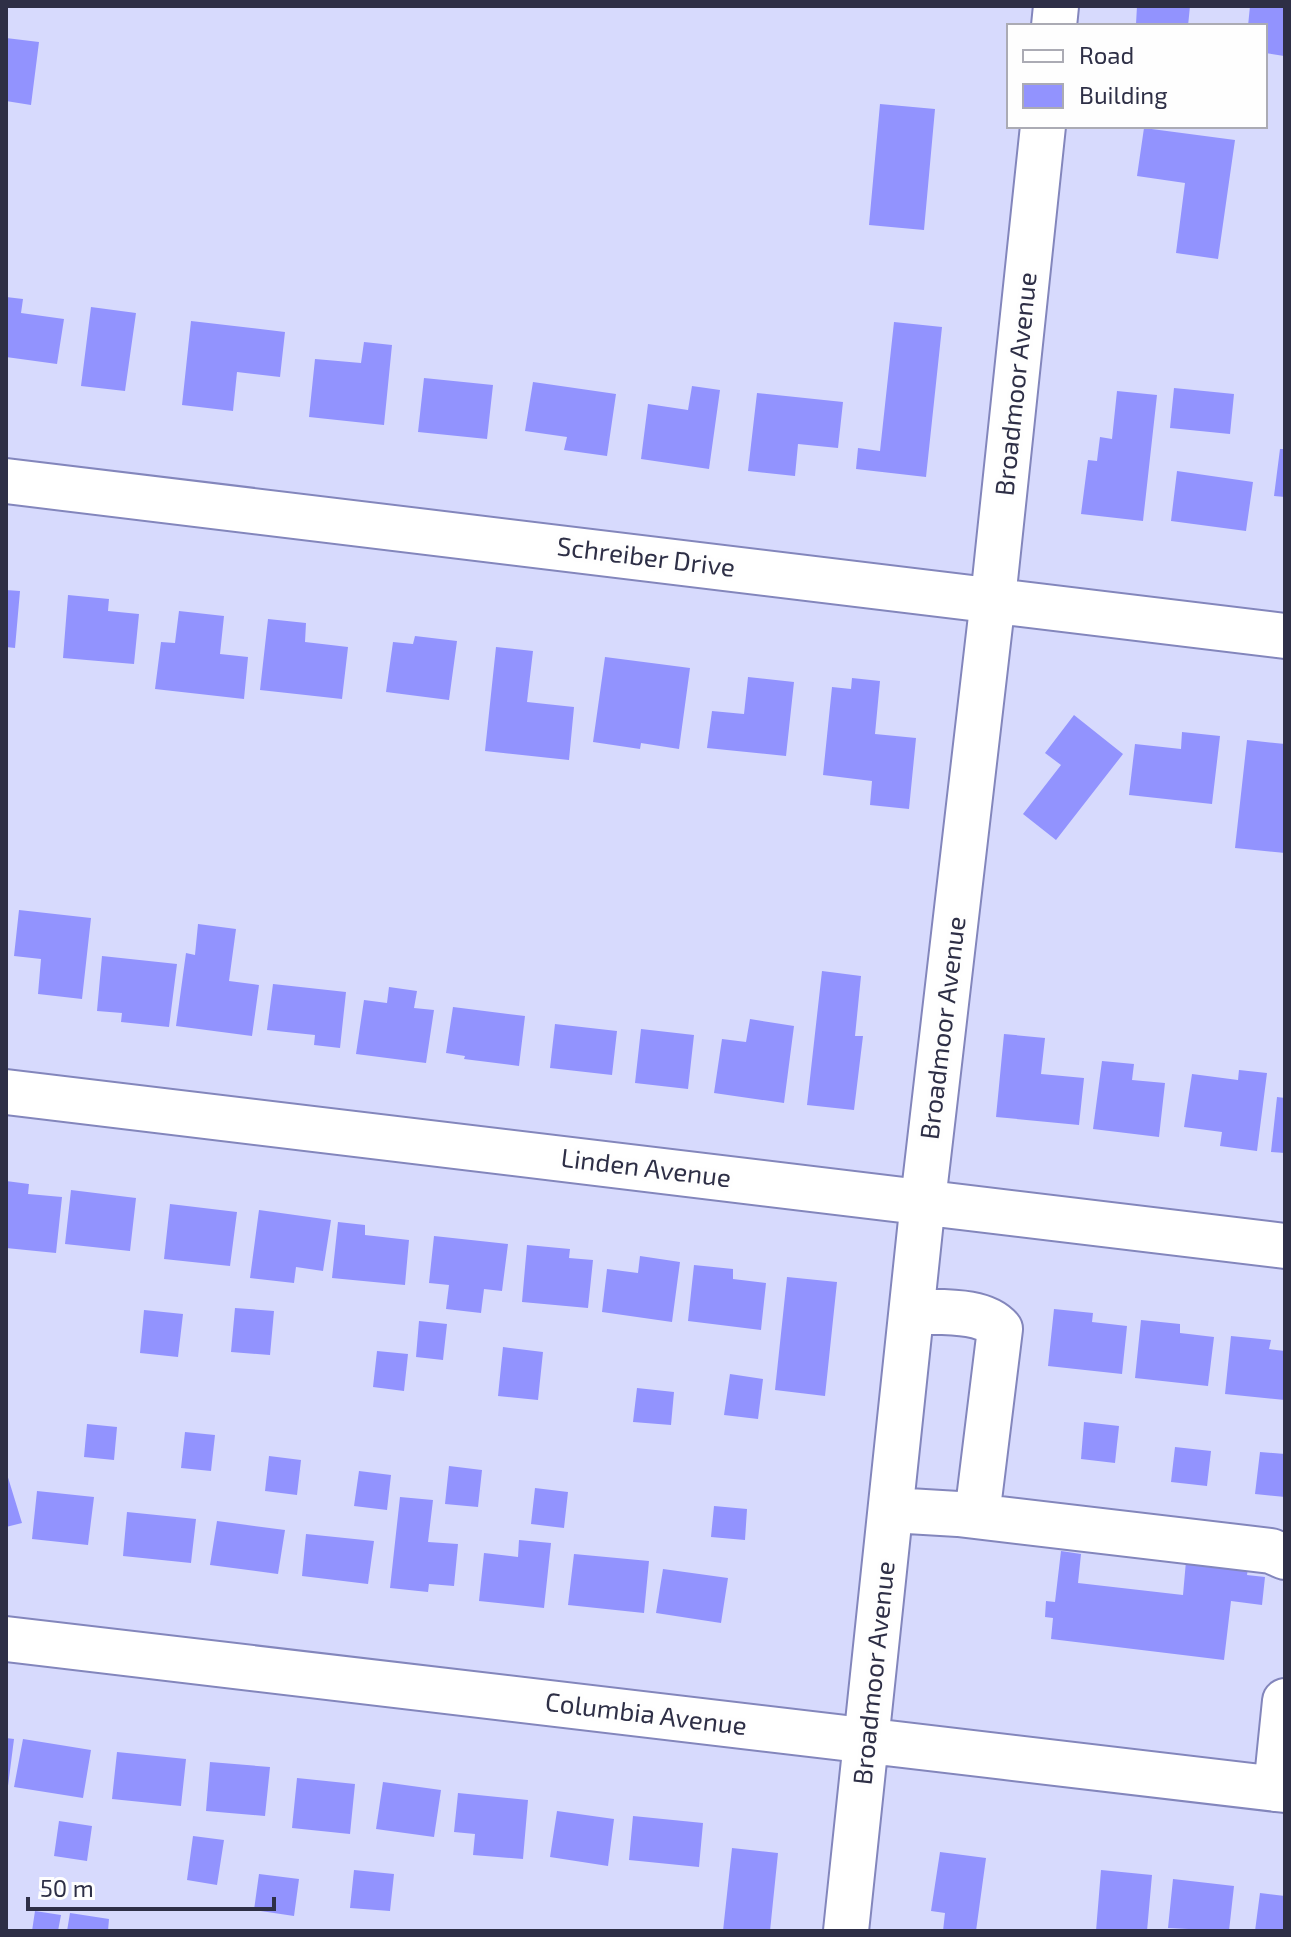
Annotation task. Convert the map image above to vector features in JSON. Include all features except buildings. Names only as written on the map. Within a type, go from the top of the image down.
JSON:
[{"type":"street","name":"Broadmoor Avenue","points":[[846,1931],[923,1201],[993,599],[1043,128]]},
{"type":"street","name":"Schreiber Drive","points":[[6,481],[1285,636]]},
{"type":"street","name":"Linden Avenue","points":[[6,1092],[1285,1246]]},
{"type":"street","points":[[912,1311],[973,1316],[992,1320],[1000,1329],[977,1516]]},
{"type":"street","points":[[891,1510],[977,1516],[1271,1551],[1285,1557]]},
{"type":"street","name":"Columbia Avenue","points":[[6,1639],[1280,1790]]},
{"type":"street","points":[[1280,1790],[1285,1701]]}]
